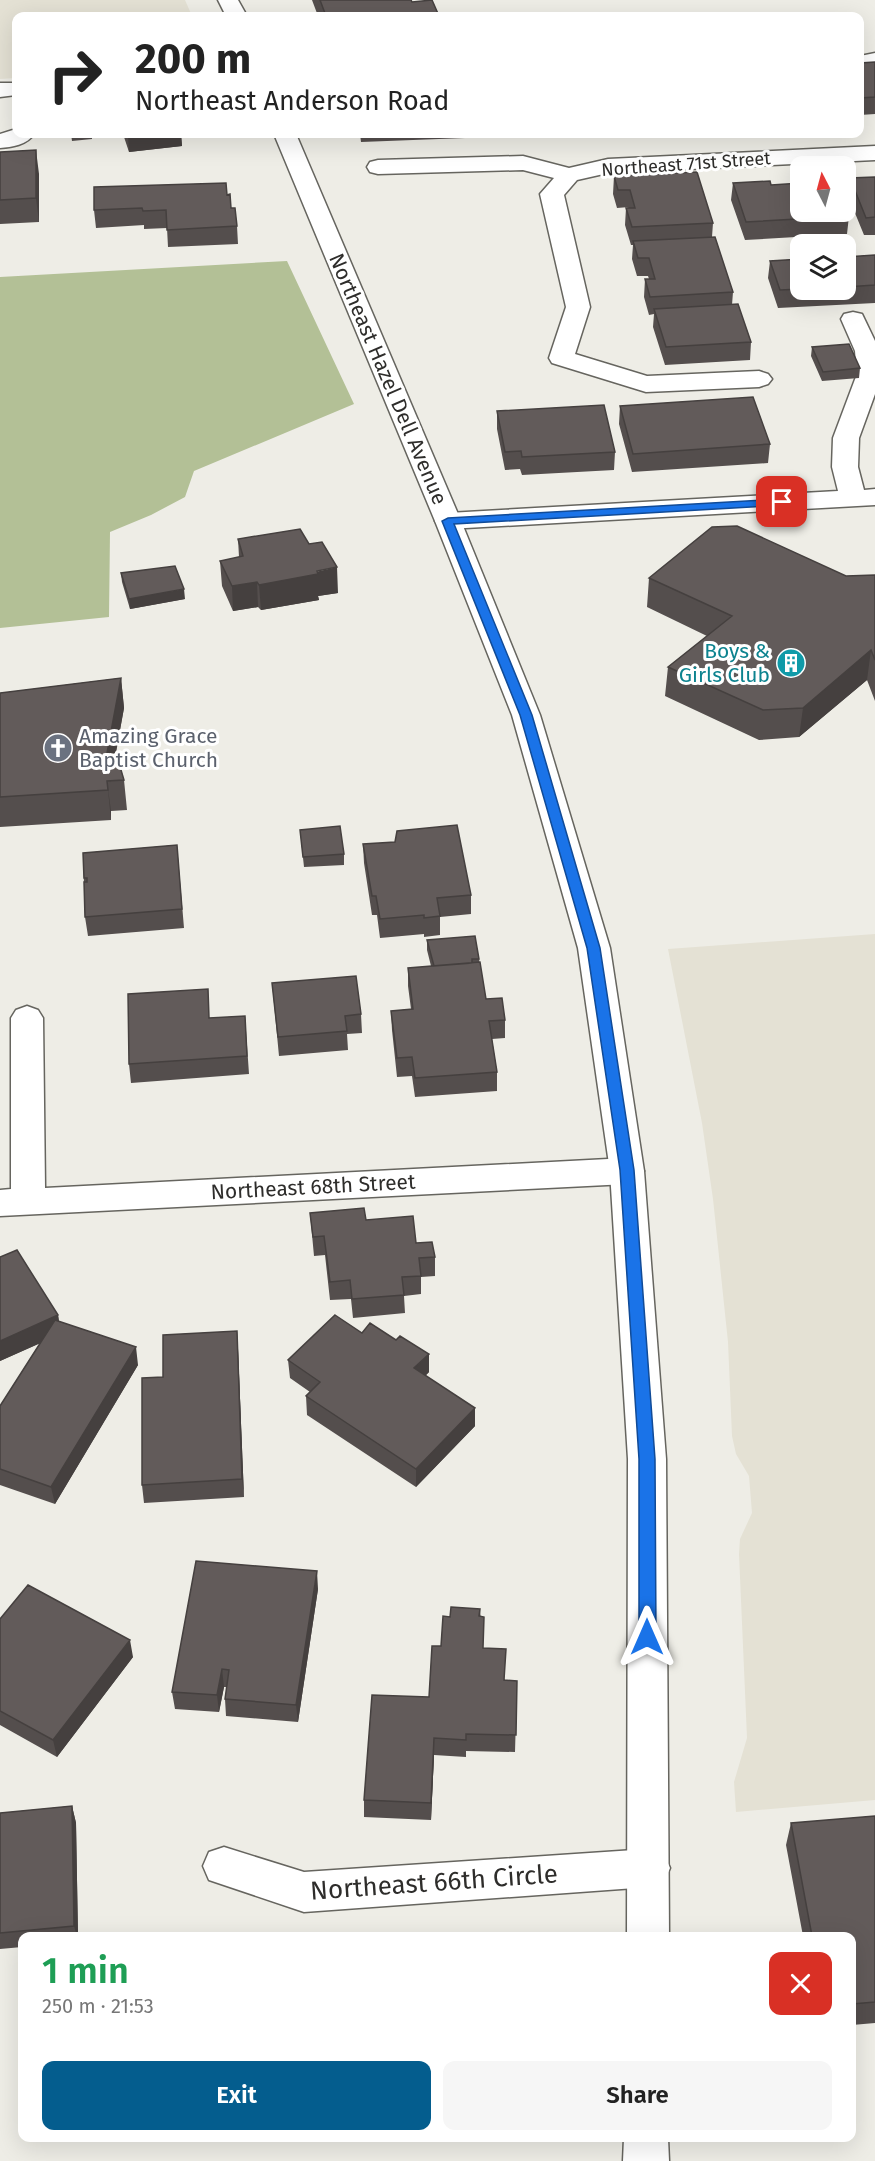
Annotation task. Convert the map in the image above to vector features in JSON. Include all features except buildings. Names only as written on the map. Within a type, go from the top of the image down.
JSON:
[{"type":"main road","name":"Northeast Hazel Dell Avenue","points":[[287,138],[448,521],[526,715],[594,948],[627,1170],[647,1459],[648,1932]]},
{"type":"main road","name":"Northeast 71st Street","points":[[569,175],[608,166],[875,153]]},
{"type":"main road","points":[[378,167],[523,163],[569,175],[552,194],[578,308],[561,358],[646,384],[759,379]]},
{"type":"main road","points":[[448,521],[864,498],[845,467],[846,438],[870,374],[867,351],[853,320]]},
{"type":"main road","points":[[14,1202],[27,1018]]},
{"type":"main road","name":"Northeast 68th Street","points":[[14,1202],[627,1170]]},
{"type":"main road","name":"Northeast 66th Circle","points":[[224,1866],[304,1892],[649,1868]]},
{"type":"main road","points":[[646,2142],[646,2161]]},
{"type":"shaded area","points":[[0,0],[185,0],[190,12],[12,12],[12,78],[0,79]]},
{"type":"shaded area","points":[[875,934],[875,1800],[736,1812],[734,1782],[747,1738],[739,1554],[740,1539],[752,1513],[749,1476],[736,1454],[732,1436],[728,1342],[713,1199],[702,1123],[668,949]]},
{"type":"green space","points":[[287,261],[354,404],[194,471],[185,497],[151,515],[110,532],[109,617],[0,628],[0,277]]},
{"type":"place","name":"Boys & Girls Club","points":[[791,663]]},
{"type":"place","name":"Amazing Grace Baptist Church","points":[[58,748]]},
{"type":"route","points":[[647,1637],[647,1459],[627,1170],[594,948],[526,715],[448,521],[782,502]]}]
